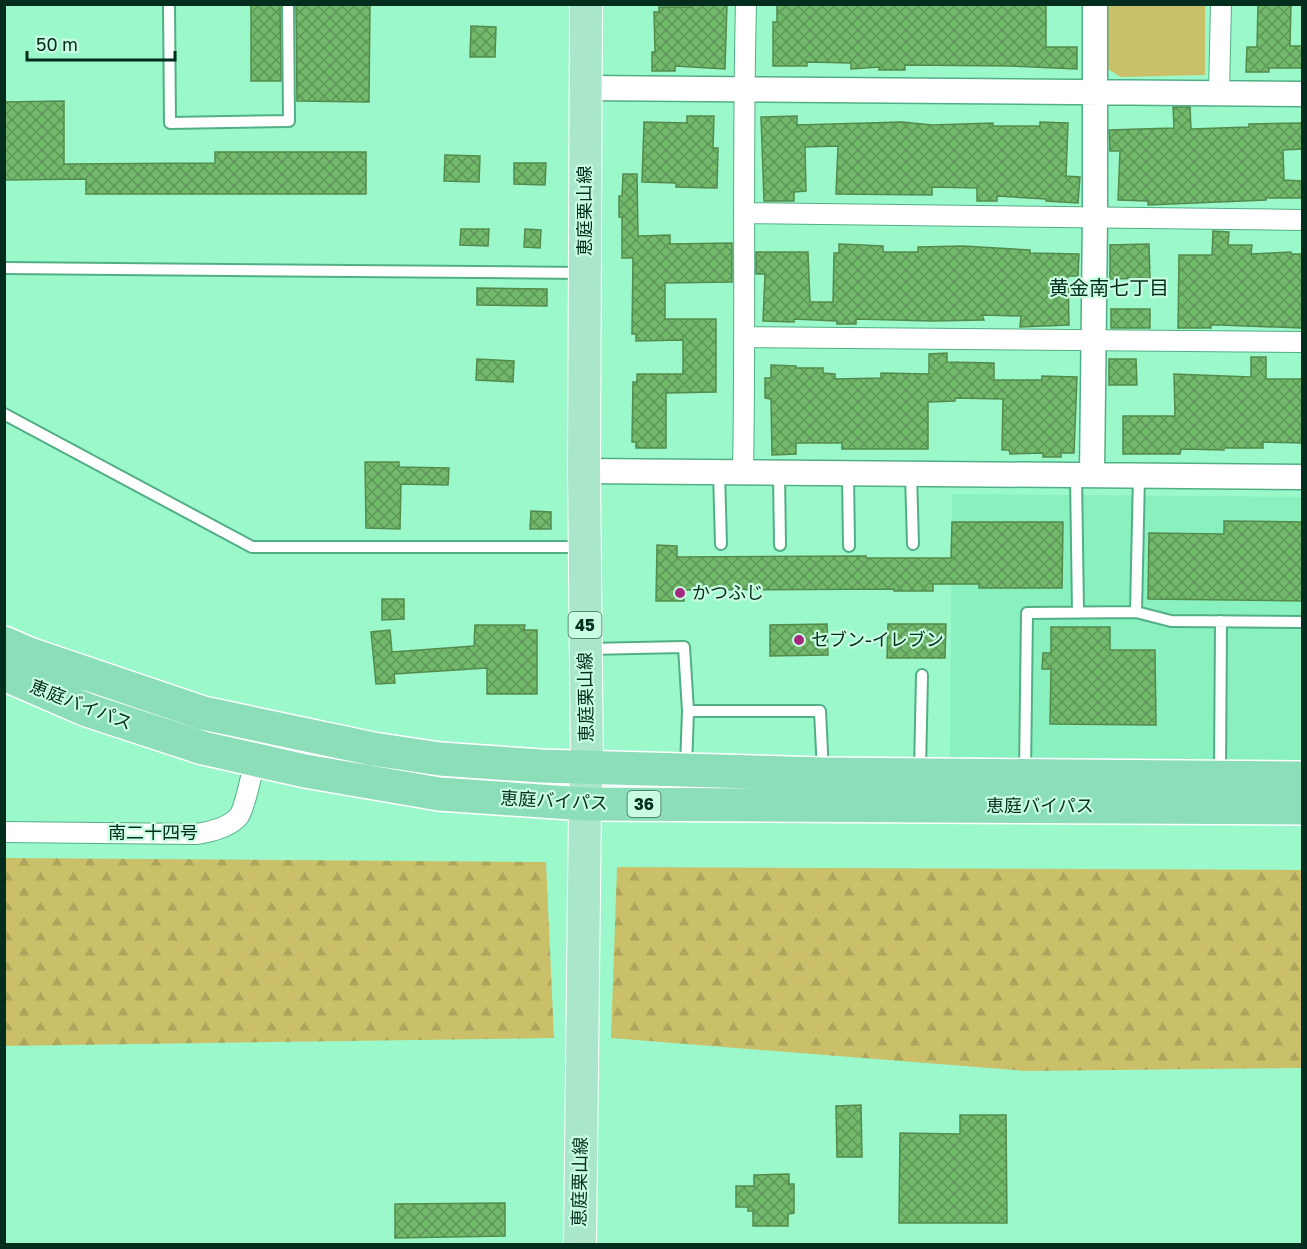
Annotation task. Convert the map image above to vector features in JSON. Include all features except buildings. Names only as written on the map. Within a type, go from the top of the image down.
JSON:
[{"type":"highway","name":"恵庭バイパス","points":[[4,643],[29,654],[203,713],[304,736],[440,759],[587,767],[823,774],[1302,778]]},
{"type":"highway","name":"恵庭バイパス","points":[[4,674],[87,710],[203,748],[255,760],[439,794],[585,804],[1302,808]]},
{"type":"main road","name":"恵庭栗山線","points":[[580,1245],[587,767],[584,546],[586,4]]},
{"type":"street","points":[[743,472],[746,4]]},
{"type":"street","points":[[1084,475],[1093,341],[1095,4]]},
{"type":"street","points":[[1219,93],[1221,4]]},
{"type":"street","points":[[586,88],[1302,94]]},
{"type":"street","points":[[744,213],[1302,220]]},
{"type":"street","points":[[745,337],[1302,342]]},
{"type":"street","points":[[584,471],[1302,477]]},
{"type":"street","name":"南二十四号","points":[[4,832],[196,834],[211,832],[226,826],[240,815],[255,760]]},
{"type":"lane","points":[[169,4],[170,123],[289,121],[288,4]]},
{"type":"lane","points":[[4,268],[585,273]]},
{"type":"lane","points":[[4,414],[252,547],[584,546]]},
{"type":"lane","points":[[719,472],[721,544]]},
{"type":"lane","points":[[779,473],[780,545]]},
{"type":"lane","points":[[848,473],[849,546]]},
{"type":"lane","points":[[911,474],[913,544]]},
{"type":"lane","points":[[1078,612],[1084,475]]},
{"type":"lane","points":[[1136,612],[1139,476]]},
{"type":"lane","points":[[1025,774],[1027,613],[1136,612],[1171,621],[1302,622]]},
{"type":"lane","points":[[1220,777],[1221,621]]},
{"type":"lane","points":[[586,649],[684,647],[688,711],[686,770]]},
{"type":"lane","points":[[920,775],[922,675]]},
{"type":"lane","points":[[688,711],[820,711],[823,774]]},
{"type":"shaded area","points":[[952,494],[1302,497],[1302,761],[950,759]]},
{"type":"green space","points":[[1106,5],[1205,5],[1205,75],[1121,77],[1106,68]]},
{"type":"green space","points":[[5,858],[546,862],[554,1038],[5,1046]]},
{"type":"green space","points":[[617,867],[1302,870],[1302,1068],[1027,1071],[611,1038]]},
{"type":"place","name":"かつふじ","points":[[680,593]]},
{"type":"place","name":"セブン-イレブン","points":[[799,640]]},
{"type":"district","name":"黄金南七丁目","points":[[1109,288]]}]
